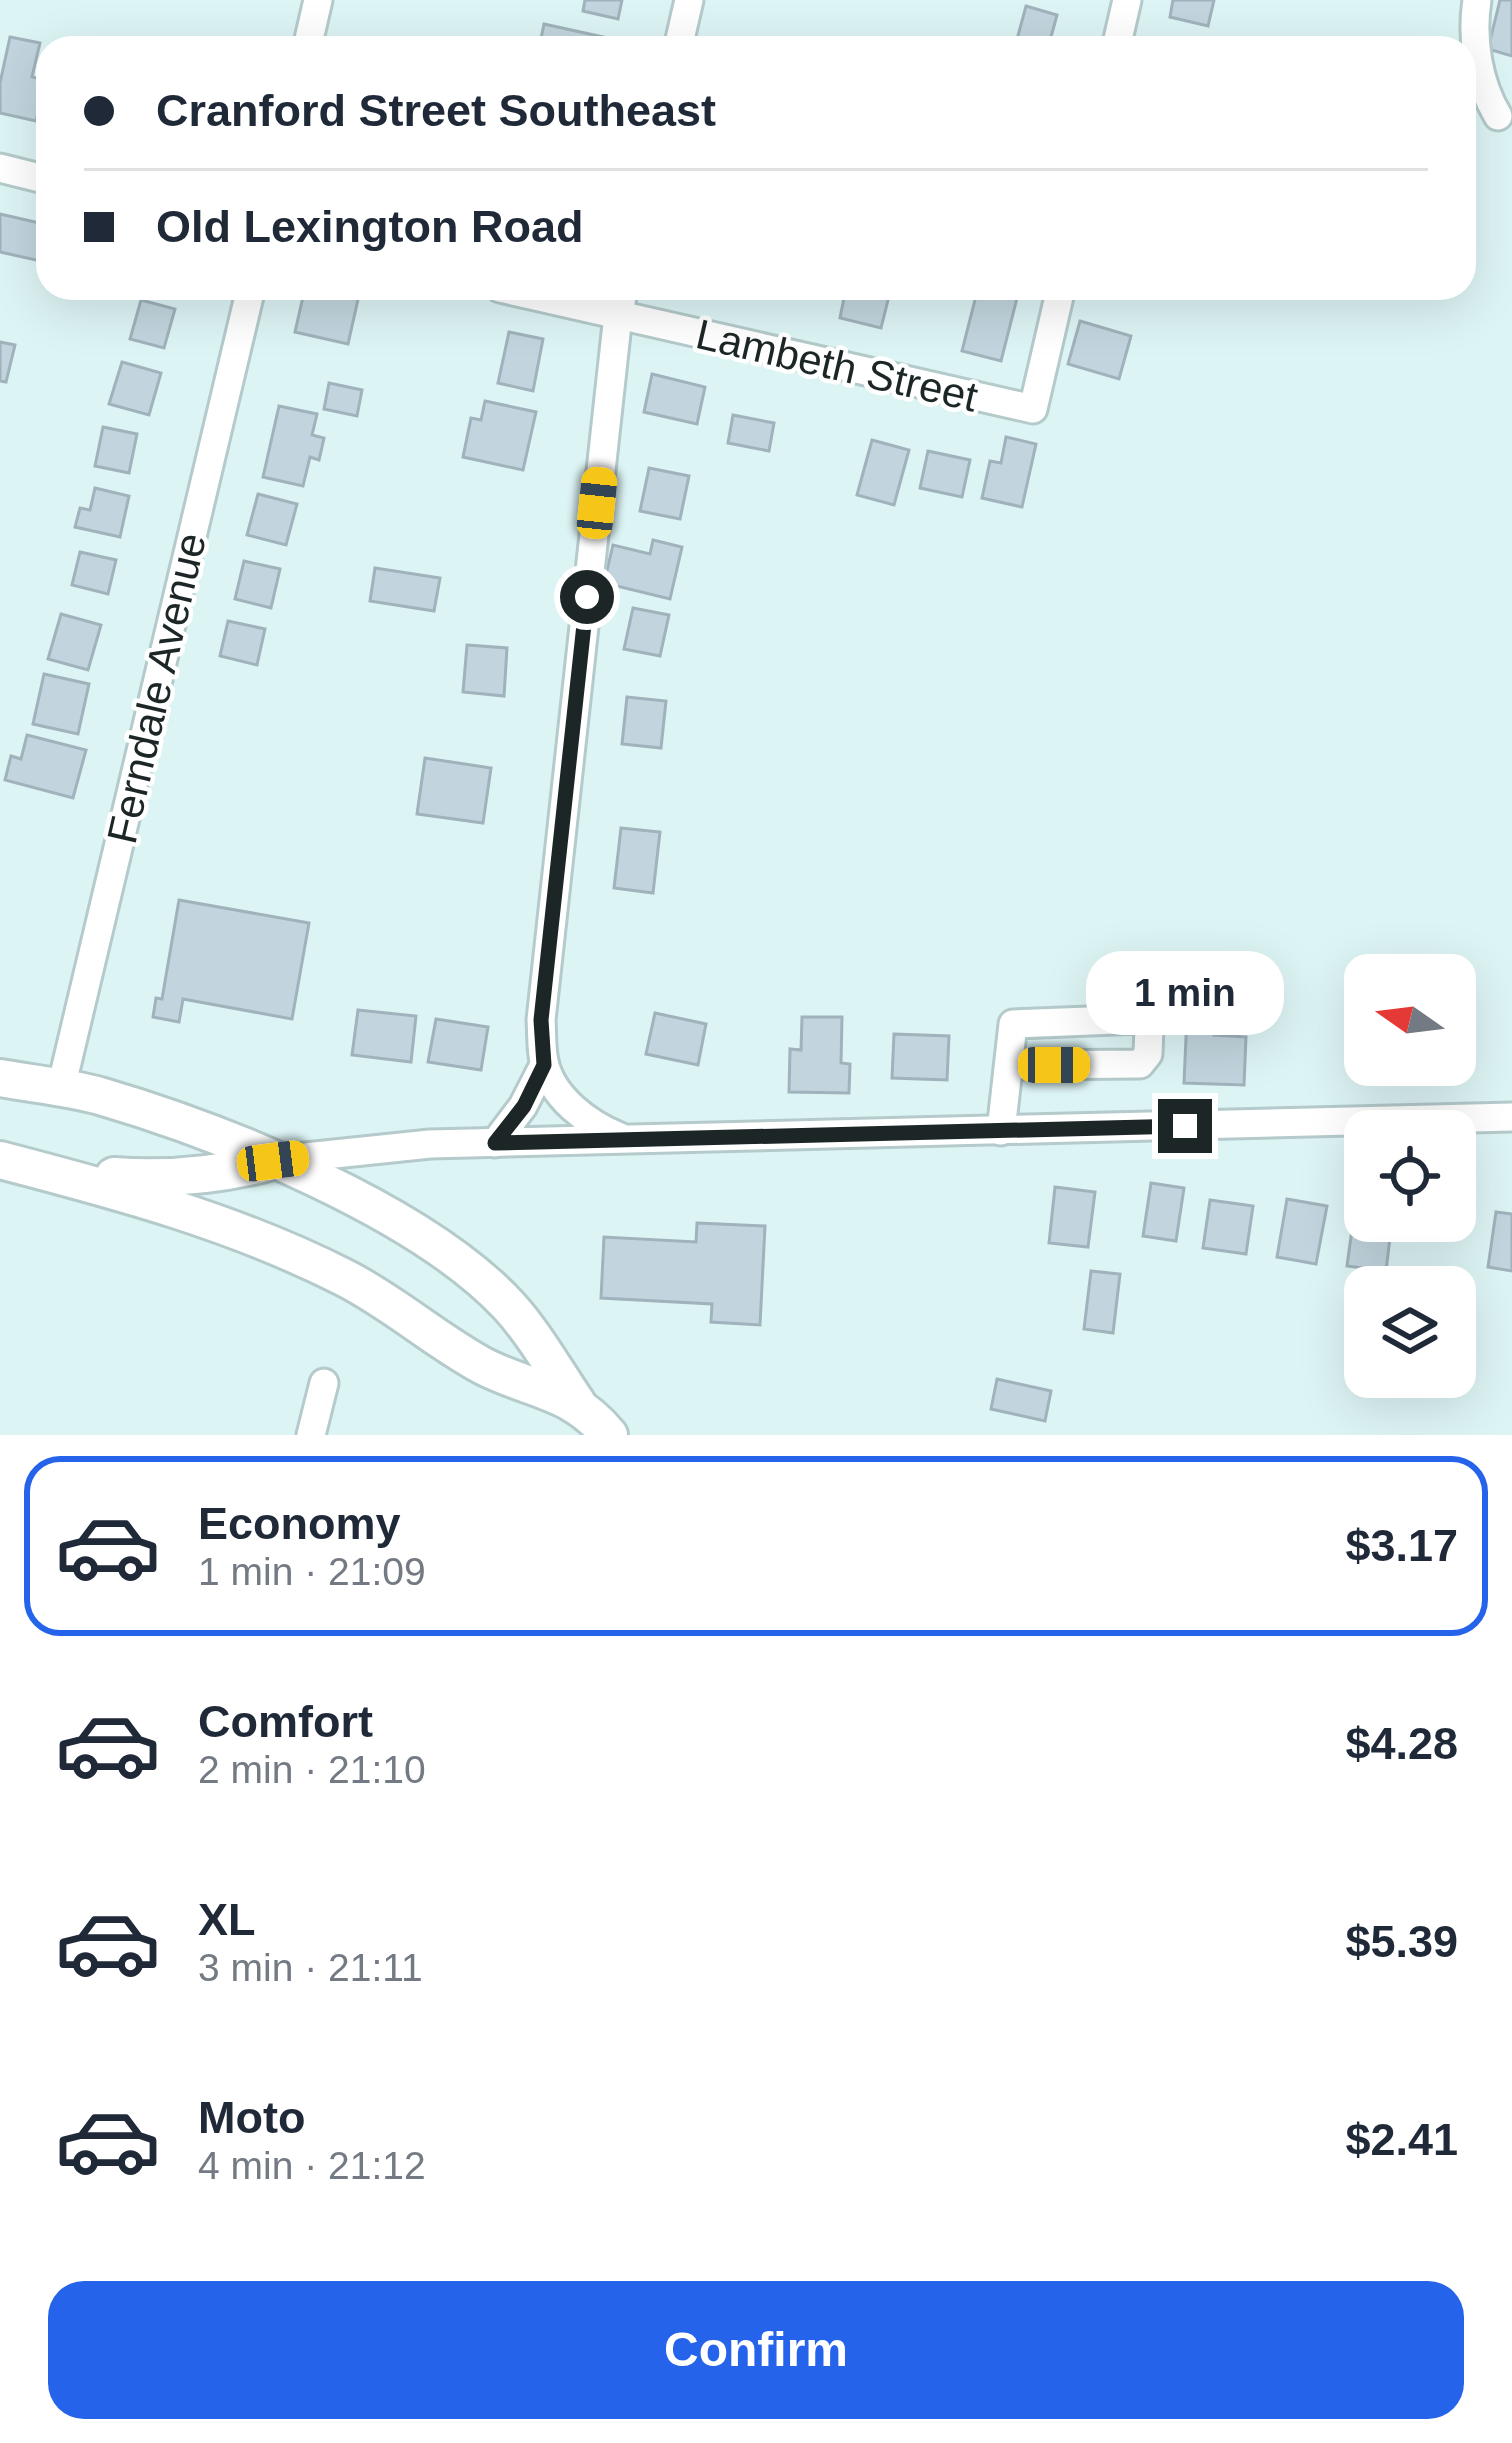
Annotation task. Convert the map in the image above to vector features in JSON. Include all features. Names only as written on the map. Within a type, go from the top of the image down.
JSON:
[{"type":"main road","points":[[0,1078],[96,1095],[223,1138],[364,1203],[456,1262],[508,1305],[577,1403],[609,1435]]},
{"type":"main road","points":[[0,1160],[208,1218],[279,1246],[412,1317],[483,1365],[577,1403]]},
{"type":"main road","points":[[39,1170],[149,1178],[231,1172],[273,1161]]},
{"type":"street","points":[[310,36],[318,0]]},
{"type":"street","points":[[681,36],[689,0]]},
{"type":"street","points":[[1119,36],[1127,0]]},
{"type":"street","points":[[1475,36],[1477,0]]},
{"type":"street","points":[[1476,46],[1488,100],[1498,116]]},
{"type":"street","points":[[0,168],[36,177]]},
{"type":"street","name":"Ferndale Avenue","points":[[62,1088],[248,300]]},
{"type":"street","name":"Lambeth Street","points":[[621,302],[1033,409],[1058,300]]},
{"type":"street","points":[[621,302],[541,1020],[544,1065],[564,1098],[592,1126],[630,1140]]},
{"type":"street","points":[[1001,1131],[1013,1024],[1141,1019],[1149,1027],[1148,1054],[1140,1064],[1011,1065]]},
{"type":"street","points":[[495,1143],[524,1106],[544,1065]]},
{"type":"street","points":[[273,1161],[430,1144],[1512,1118]]},
{"type":"street","points":[[311,1435],[323,1383]]},
{"type":"building","points":[[585,0],[622,0],[618,19],[583,11]]},
{"type":"building","points":[[1173,0],[1214,0],[1208,26],[1170,17]]},
{"type":"building","points":[[1500,0],[1512,0],[1512,56],[1488,49]]},
{"type":"building","points":[[1026,6],[1057,15],[1051,36],[1018,36]]},
{"type":"building","points":[[544,24],[598,36],[542,36]]},
{"type":"building","points":[[10,37],[36,42],[32,77],[36,78],[36,121],[0,113],[0,83]]},
{"type":"building","points":[[0,214],[36,222],[36,260],[0,252]]},
{"type":"building","points":[[141,300],[175,309],[164,348],[130,339]]},
{"type":"building","points":[[302,300],[358,300],[348,344],[295,332]]},
{"type":"building","points":[[844,300],[888,300],[881,328],[840,318]]},
{"type":"building","points":[[975,300],[1016,300],[1001,361],[962,351]]},
{"type":"building","points":[[1080,321],[1131,336],[1119,379],[1068,364]]},
{"type":"building","points":[[509,332],[543,339],[533,391],[498,383]]},
{"type":"building","points":[[0,342],[15,345],[6,382],[0,381]]},
{"type":"building","points":[[122,362],[161,373],[149,415],[109,404]]},
{"type":"building","points":[[652,374],[705,387],[697,424],[644,412]]},
{"type":"building","points":[[329,383],[362,390],[357,416],[324,409]]},
{"type":"building","points":[[485,401],[536,412],[523,470],[463,457],[471,418],[481,420]]},
{"type":"building","points":[[279,406],[317,414],[312,435],[324,438],[319,460],[310,457],[303,486],[263,477]]},
{"type":"building","points":[[733,415],[774,423],[769,451],[728,443]]},
{"type":"building","points":[[103,427],[137,434],[129,473],[95,466]]},
{"type":"building","points":[[1006,437],[1036,444],[1022,507],[982,498],[990,461],[1001,463]]},
{"type":"building","points":[[872,440],[909,450],[894,505],[857,495]]},
{"type":"building","points":[[928,451],[970,460],[962,497],[920,488]]},
{"type":"building","points":[[649,468],[689,476],[680,519],[640,511]]},
{"type":"building","points":[[95,488],[129,496],[120,537],[75,527],[80,508],[90,510]]},
{"type":"building","points":[[258,494],[297,504],[286,545],[247,535]]},
{"type":"building","points":[[653,540],[682,547],[670,599],[604,583],[613,545],[650,554]]},
{"type":"building","points":[[80,552],[116,560],[108,594],[72,585]]},
{"type":"building","points":[[244,561],[280,569],[271,608],[235,599]]},
{"type":"building","points":[[375,568],[440,578],[434,611],[370,601]]},
{"type":"building","points":[[633,608],[669,615],[660,656],[624,649]]},
{"type":"building","points":[[61,614],[101,625],[88,670],[48,659]]},
{"type":"building","points":[[228,621],[265,629],[257,665],[220,656]]},
{"type":"building","points":[[467,645],[507,648],[504,696],[463,692]]},
{"type":"building","points":[[44,674],[89,684],[78,734],[33,724]]},
{"type":"building","points":[[627,697],[666,701],[661,748],[622,744]]},
{"type":"building","points":[[27,735],[86,750],[73,798],[5,780],[11,756],[21,759]]},
{"type":"building","points":[[425,758],[491,768],[483,823],[417,814]]},
{"type":"building","points":[[621,828],[660,832],[653,893],[614,888]]},
{"type":"building","points":[[179,900],[309,923],[292,1019],[183,999],[179,1022],[153,1017],[156,998],[162,999]]},
{"type":"building","points":[[358,1010],[416,1016],[411,1062],[352,1055]]},
{"type":"building","points":[[655,1013],[706,1024],[698,1065],[646,1054]]},
{"type":"building","points":[[1187,1015],[1215,1017],[1214,1035],[1246,1037],[1244,1085],[1184,1083]]},
{"type":"building","points":[[802,1017],[842,1017],[841,1063],[850,1064],[849,1093],[789,1092],[790,1049],[801,1050]]},
{"type":"building","points":[[436,1019],[488,1027],[481,1070],[428,1062]]},
{"type":"building","points":[[894,1034],[949,1036],[947,1080],[892,1078]]},
{"type":"building","points":[[1151,1183],[1184,1188],[1176,1241],[1143,1236]]},
{"type":"building","points":[[1055,1187],[1095,1192],[1088,1247],[1049,1243]]},
{"type":"building","points":[[1287,1199],[1327,1206],[1316,1264],[1277,1257]]},
{"type":"building","points":[[1210,1200],[1253,1206],[1246,1254],[1203,1248]]},
{"type":"building","points":[[1496,1212],[1512,1214],[1512,1271],[1488,1267]]},
{"type":"building","points":[[697,1223],[765,1226],[760,1325],[711,1322],[712,1304],[601,1298],[604,1237],[696,1242]]},
{"type":"building","points":[[1350,1242],[1389,1242],[1387,1266],[1347,1266]]},
{"type":"building","points":[[1091,1271],[1120,1274],[1113,1333],[1084,1329]]},
{"type":"building","points":[[997,1379],[1051,1391],[1045,1421],[991,1409]]},
{"type":"route","points":[[587,597],[541,1020],[544,1065],[524,1106],[495,1143],[1185,1126]]}]
